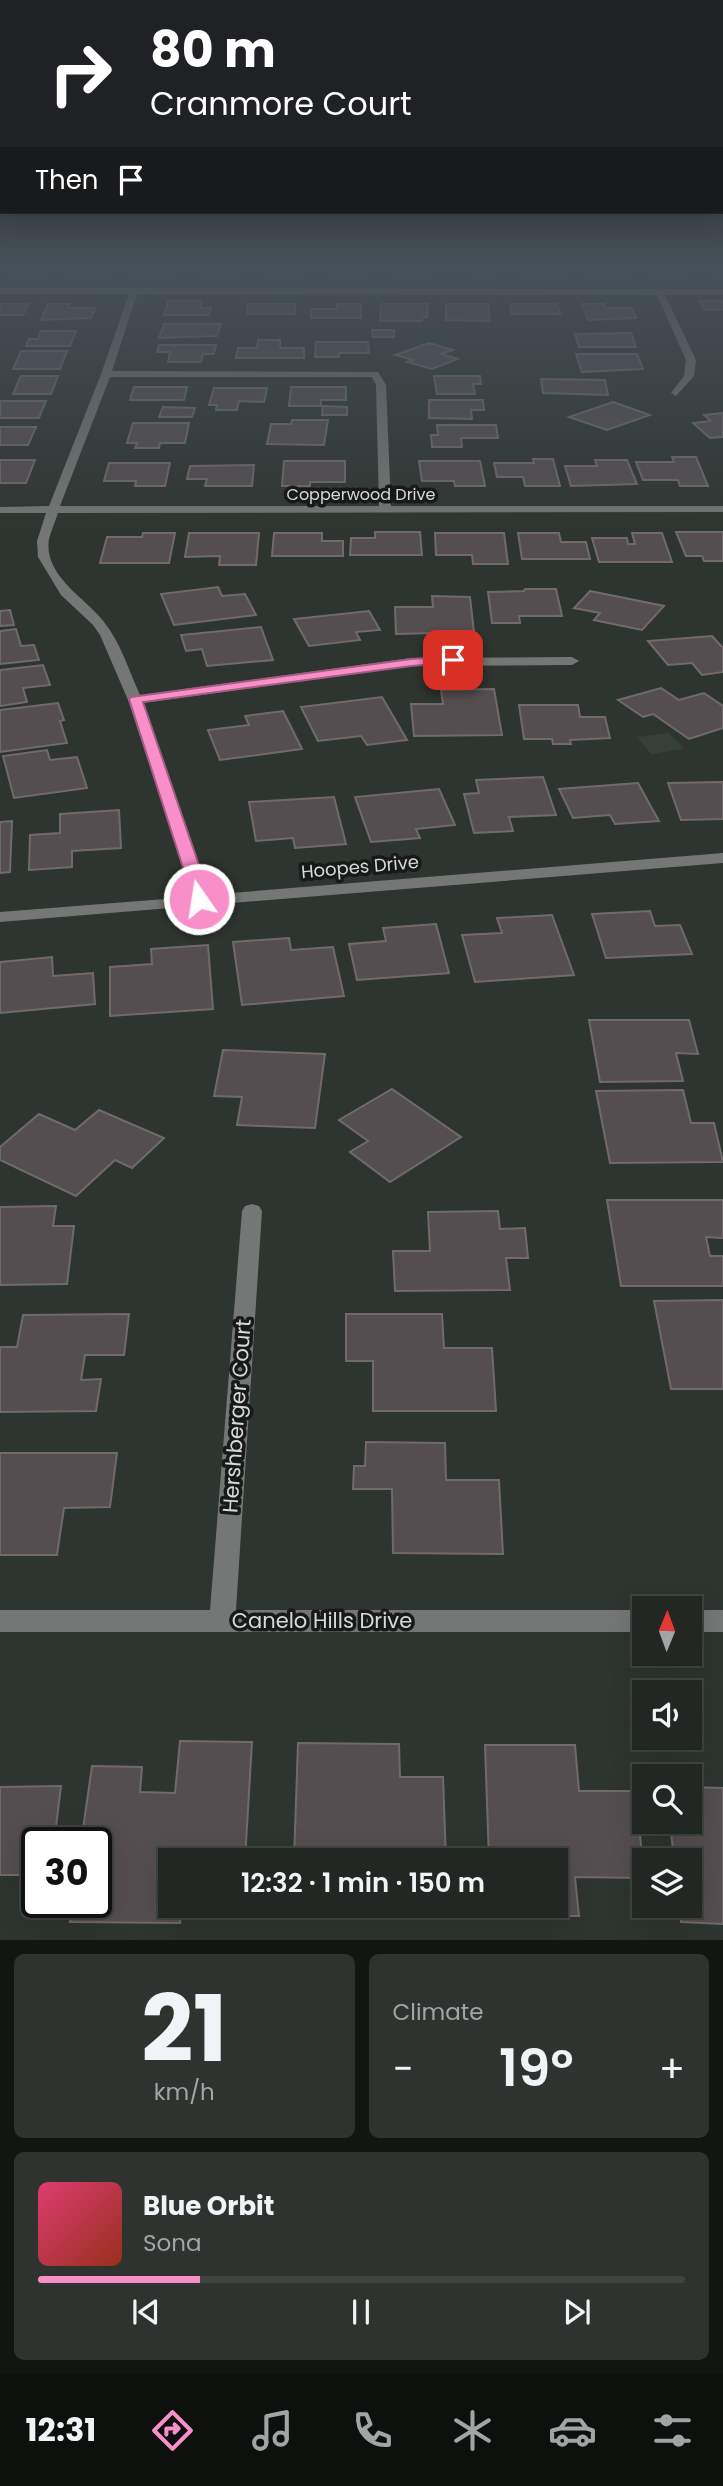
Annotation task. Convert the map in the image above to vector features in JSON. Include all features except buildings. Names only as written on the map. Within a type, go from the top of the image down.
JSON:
[{"type":"street","points":[[112,357],[53,510],[43,541],[44,557],[65,592],[98,622],[107,635],[135,699],[192,868],[199,899]]},
{"type":"street","points":[[676,393],[689,376],[689,357]]},
{"type":"street","points":[[106,374],[375,374],[381,385],[385,510]]},
{"type":"street","name":"Copperwood Drive","points":[[0,510],[723,509]]},
{"type":"street","points":[[135,699],[411,662],[572,661]]},
{"type":"street","name":"Hoopes Drive","points":[[0,917],[723,858]]},
{"type":"street","name":"Hershberger Court","points":[[222,1621],[252,1211]]},
{"type":"street","name":"Canelo Hills Drive","points":[[0,1621],[632,1621]]},
{"type":"street","points":[[702,1621],[723,1621]]},
{"type":"shaded area","points":[[669,733],[685,749],[651,754],[637,737]]},
{"type":"route","points":[[199,899],[192,868],[135,699],[411,662],[453,660]]}]
